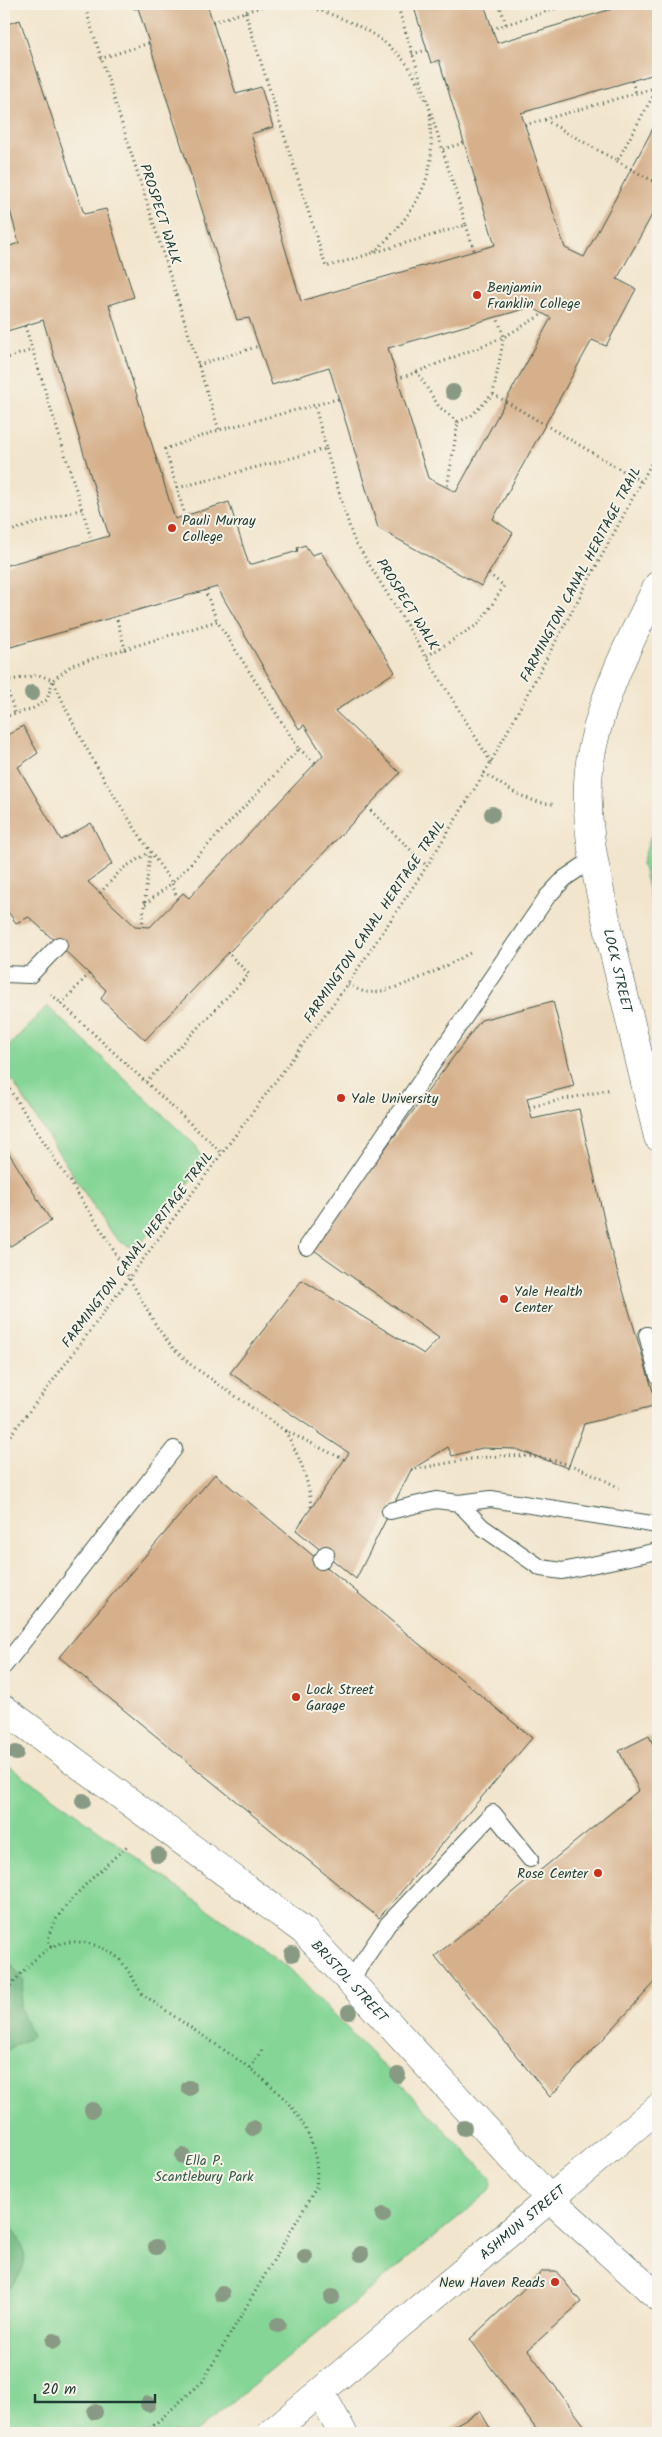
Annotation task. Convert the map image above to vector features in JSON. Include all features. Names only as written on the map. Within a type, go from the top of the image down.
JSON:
[{"type":"street","name":"LOCK STREET","points":[[658,585],[618,664],[599,716],[591,752],[589,803],[593,859],[658,1137]]},
{"type":"street","name":"BRISTOL STREET","points":[[4,1709],[304,1931],[549,2198],[658,2297]]},
{"type":"street","name":"ASHMUN STREET","points":[[270,2433],[658,2108]]},
{"type":"street","points":[[320,2393],[343,2433]]},
{"type":"lane","points":[[307,1247],[547,897],[565,878],[593,859]]},
{"type":"lane","points":[[4,974],[30,975],[59,945]]},
{"type":"lane","points":[[647,1335],[658,1376]]},
{"type":"lane","points":[[4,1666],[174,1449]]},
{"type":"lane","points":[[390,1511],[436,1500],[459,1503],[491,1499],[658,1525]]},
{"type":"lane","points":[[459,1503],[482,1527],[541,1568],[562,1571],[658,1551]]},
{"type":"lane","points":[[350,1982],[388,1924],[493,1813],[530,1859]]},
{"type":"path","name":"PROSPECT WALK","points":[[84,4],[219,430]]},
{"type":"path","points":[[213,22],[270,4]]},
{"type":"path","points":[[298,4],[348,20],[380,40],[406,63],[430,108],[431,160],[418,201],[395,233],[374,253]]},
{"type":"path","points":[[397,4],[474,250]]},
{"type":"path","points":[[499,4],[506,24]]},
{"type":"path","points":[[492,29],[570,4]]},
{"type":"path","points":[[609,4],[610,9]]},
{"type":"path","points":[[245,12],[326,267],[466,225]]},
{"type":"path","points":[[100,59],[149,43]]},
{"type":"path","points":[[412,54],[427,50]]},
{"type":"path","points":[[632,81],[636,93]]},
{"type":"path","points":[[525,125],[658,87]]},
{"type":"path","points":[[617,160],[658,87]]},
{"type":"path","points":[[544,120],[658,184]]},
{"type":"path","points":[[443,149],[464,143]]},
{"type":"path","points":[[397,379],[504,337],[543,314]]},
{"type":"path","points":[[458,422],[471,416],[493,394],[504,337],[497,317]]},
{"type":"path","points":[[25,326],[92,541]]},
{"type":"path","points":[[198,365],[259,346]]},
{"type":"path","points":[[4,359],[32,350]]},
{"type":"path","points":[[417,372],[439,407],[458,422]]},
{"type":"path","points":[[493,394],[642,482]]},
{"type":"path","points":[[185,516],[165,449],[219,430],[338,399]]},
{"type":"path","name":"PROSPECT WALK","points":[[315,406],[353,538],[427,656],[490,762]]},
{"type":"path","points":[[447,488],[458,422]]},
{"type":"path","points":[[178,488],[326,449]]},
{"type":"path","name":"FARMINGTON CANAL HERITAGE TRAIL","points":[[4,1443],[46,1390],[347,985],[427,866],[484,773],[658,451]]},
{"type":"path","points":[[4,532],[82,509]]},
{"type":"path","points":[[427,656],[480,623],[504,586],[489,574]]},
{"type":"path","points":[[205,590],[216,621],[299,749],[316,763]]},
{"type":"path","points":[[116,616],[125,649]]},
{"type":"path","points":[[4,717],[32,709],[47,700],[53,680],[72,665],[216,621]]},
{"type":"path","points":[[15,714],[4,679],[39,675],[53,680],[66,711],[150,852],[172,883],[178,899]]},
{"type":"path","points":[[144,904],[172,883],[299,749]]},
{"type":"path","points":[[484,773],[528,799],[540,804],[556,804]]},
{"type":"path","points":[[367,807],[427,866]]},
{"type":"path","points":[[100,894],[122,869],[150,852]]},
{"type":"path","points":[[142,927],[150,852]]},
{"type":"path","points":[[347,985],[366,992],[403,984],[440,969],[479,948]]},
{"type":"path","points":[[146,1082],[249,974],[228,953]]},
{"type":"path","points":[[61,1004],[88,974]]},
{"type":"path","points":[[30,975],[222,1153]]},
{"type":"path","points":[[4,1080],[129,1277],[157,1327],[171,1346],[191,1365],[284,1430],[345,1460]]},
{"type":"path","points":[[529,1107],[616,1088]]},
{"type":"path","points":[[284,1430],[300,1457],[310,1487],[311,1508]]},
{"type":"path","points":[[411,1470],[464,1459],[516,1454],[561,1460],[591,1471],[620,1489]]},
{"type":"path","points":[[51,1947],[48,1944],[48,1932],[56,1917],[132,1842]]},
{"type":"path","points":[[4,1993],[29,1964],[51,1947],[64,1942],[81,1942],[104,1948],[120,1960],[133,1977],[141,1994],[250,2068],[298,2114],[308,2132],[318,2169],[316,2188],[202,2382],[145,2433]]},
{"type":"path","points":[[250,2068],[262,2050]]},
{"type":"green space","points":[[658,815],[658,930],[642,863]]},
{"type":"green space","points":[[47,1006],[196,1146],[201,1157],[199,1169],[143,1241],[131,1247],[119,1241],[108,1229],[4,1068],[4,1051]]},
{"type":"green space","name":"Ella P. Scantlebury Park","points":[[4,1762],[289,1968],[490,2177],[492,2184],[490,2191],[195,2433],[4,2433]]},
{"type":"green space","points":[[4,1956],[24,1981],[20,2007],[32,2037],[13,2046],[4,2055]]},
{"type":"green space","points":[[4,2219],[19,2239],[24,2254],[24,2262],[22,2270],[4,2293]]},
{"type":"building","name":"Benjamin Franklin College","points":[[133,4],[207,4],[236,94],[261,87],[273,127],[251,134],[301,301],[495,245],[439,60],[431,63],[413,4],[484,4],[497,43],[629,4],[658,4],[658,73],[521,113],[565,248],[584,257],[658,119],[658,204],[617,279],[636,289],[606,346],[592,340],[493,519],[513,533],[481,586],[378,528],[329,367],[272,385],[249,318],[237,320],[138,8],[134,9]],"holes":[[[531,307],[551,318],[456,492],[428,478],[388,348]]]},
{"type":"building","name":"Pauli Murray College","points":[[20,20],[84,214],[106,209],[134,297],[109,305],[175,519],[229,502],[249,565],[298,551],[297,548],[305,545],[312,555],[321,552],[395,672],[335,711],[400,773],[145,1040],[101,999],[106,990],[59,945],[29,917],[16,923],[4,906],[4,737],[23,726],[38,753],[18,767],[61,840],[91,823],[112,864],[88,882],[135,926],[150,927],[183,893],[189,898],[323,755],[304,725],[299,729],[217,587],[4,649],[4,566],[109,536],[43,320],[4,332],[4,248],[19,243],[4,189],[4,25]]},
{"type":"building","name":"Yale Health Center","points":[[553,1001],[574,1086],[527,1098],[532,1119],[579,1109],[611,1250],[657,1405],[584,1424],[568,1468],[516,1449],[482,1448],[452,1456],[448,1447],[411,1470],[356,1579],[296,1530],[349,1453],[230,1373],[302,1280],[424,1354],[439,1338],[311,1248],[481,1020]]},
{"type":"building","points":[[4,1145],[51,1221],[4,1250]]},
{"type":"building","name":"Lock Street Garage","points":[[215,1474],[532,1738],[379,1918],[59,1657]]},
{"type":"building","name":"Rose Center","points":[[649,1736],[658,1755],[658,1979],[550,2097],[435,1956],[639,1790],[619,1751]]},
{"type":"building","points":[[543,2271],[556,2271],[581,2302],[528,2350],[590,2433],[539,2433],[470,2339]]},
{"type":"building","points":[[480,2411],[493,2433],[441,2433]]},
{"type":"place","name":"Benjamin Franklin College","points":[[477,295]]},
{"type":"place","name":"Pauli Murray College","points":[[172,528]]},
{"type":"place","name":"Yale University","points":[[341,1098]]},
{"type":"place","name":"Yale Health Center","points":[[504,1299]]},
{"type":"place","name":"Lock Street Garage","points":[[296,1697]]},
{"type":"place","name":"Rose Center","points":[[598,1873]]},
{"type":"place","name":"New Haven Reads","points":[[555,2282]]}]
